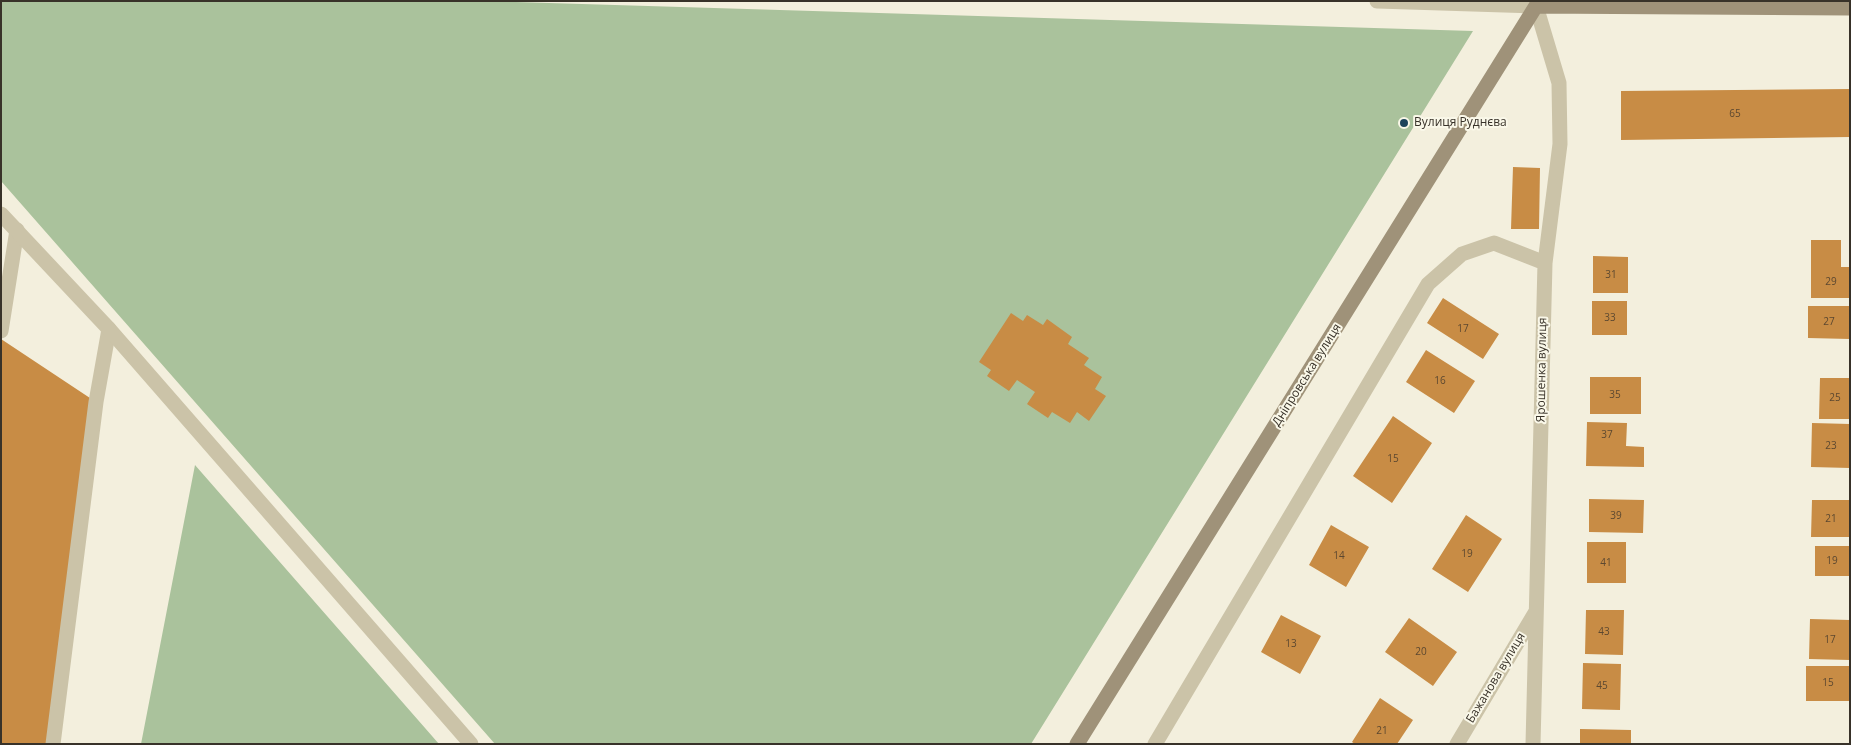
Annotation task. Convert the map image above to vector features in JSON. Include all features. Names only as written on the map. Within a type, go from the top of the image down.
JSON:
[{"type":"street","points":[[1377,1],[1850,8]]},
{"type":"street","name":"Ярошенка вулиця","points":[[1533,744],[1545,263],[1560,144],[1559,83],[1536,4]]},
{"type":"street","name":"Дніпровська вулиця","points":[[1077,744],[1536,4]]},
{"type":"street","points":[[1,214],[109,329],[471,744]]},
{"type":"street","points":[[1,331],[17,230]]},
{"type":"street","points":[[1156,744],[1428,284],[1462,254],[1494,243],[1545,263]]},
{"type":"street","points":[[53,744],[96,402],[109,329]]},
{"type":"street","name":"Бажанова вулиця","points":[[1457,744],[1536,612]]},
{"type":"green space","points":[[1,1],[483,1],[1473,31],[1031,744],[495,744],[1,181]]},
{"type":"green space","points":[[195,465],[439,744],[141,744]]},
{"type":"building","points":[[1850,89],[1850,137],[1621,140],[1621,91]]},
{"type":"building","points":[[1513,167],[1540,168],[1539,229],[1511,229]]},
{"type":"building","points":[[1811,240],[1841,240],[1841,267],[1850,267],[1850,298],[1811,298]]},
{"type":"building","points":[[1593,256],[1628,257],[1628,293],[1593,293]]},
{"type":"building","points":[[1443,298],[1499,334],[1483,359],[1427,323]]},
{"type":"building","points":[[1592,301],[1627,301],[1627,335],[1592,335]]},
{"type":"building","points":[[1808,306],[1850,306],[1850,339],[1808,338]]},
{"type":"building","points":[[1011,313],[1023,321],[1027,315],[1043,325],[1047,319],[1072,337],[1068,344],[1089,358],[1084,365],[1102,377],[1095,389],[1106,396],[1089,421],[1077,412],[1070,423],[1052,412],[1048,418],[1027,404],[1035,392],[1017,380],[1009,391],[987,376],[991,370],[979,362]]},
{"type":"building","points":[[1,339],[96,402],[53,744],[1,744]]},
{"type":"building","points":[[1426,350],[1475,381],[1454,413],[1406,382]]},
{"type":"building","points":[[1590,377],[1641,377],[1641,414],[1590,414]]},
{"type":"building","points":[[1820,378],[1850,378],[1850,419],[1819,419]]},
{"type":"building","points":[[1393,416],[1432,443],[1392,503],[1353,476]]},
{"type":"building","points":[[1587,422],[1627,423],[1626,446],[1644,447],[1644,467],[1586,466]]},
{"type":"building","points":[[1812,423],[1850,424],[1850,468],[1811,467]]},
{"type":"building","points":[[1589,499],[1644,500],[1643,533],[1589,532]]},
{"type":"building","points":[[1812,500],[1850,500],[1850,537],[1811,537]]},
{"type":"building","points":[[1466,515],[1502,539],[1468,592],[1432,569]]},
{"type":"building","points":[[1331,525],[1369,547],[1346,587],[1309,565]]},
{"type":"building","points":[[1587,542],[1626,542],[1626,583],[1587,583]]},
{"type":"building","points":[[1815,546],[1850,546],[1850,576],[1815,576]]},
{"type":"building","points":[[1586,610],[1624,610],[1623,655],[1585,654]]},
{"type":"building","points":[[1281,615],[1321,636],[1300,674],[1261,652]]},
{"type":"building","points":[[1409,618],[1457,652],[1433,686],[1385,652]]},
{"type":"building","points":[[1810,619],[1850,620],[1850,660],[1809,659]]},
{"type":"building","points":[[1583,663],[1621,664],[1620,710],[1582,709]]},
{"type":"building","points":[[1806,666],[1850,666],[1850,701],[1806,701]]},
{"type":"building","points":[[1380,698],[1413,720],[1397,744],[1355,744],[1352,742]]},
{"type":"building","points":[[1580,729],[1631,730],[1631,744],[1580,744]]},
{"type":"place","name":"Вулиця Руднєва","points":[[1404,123]]}]
